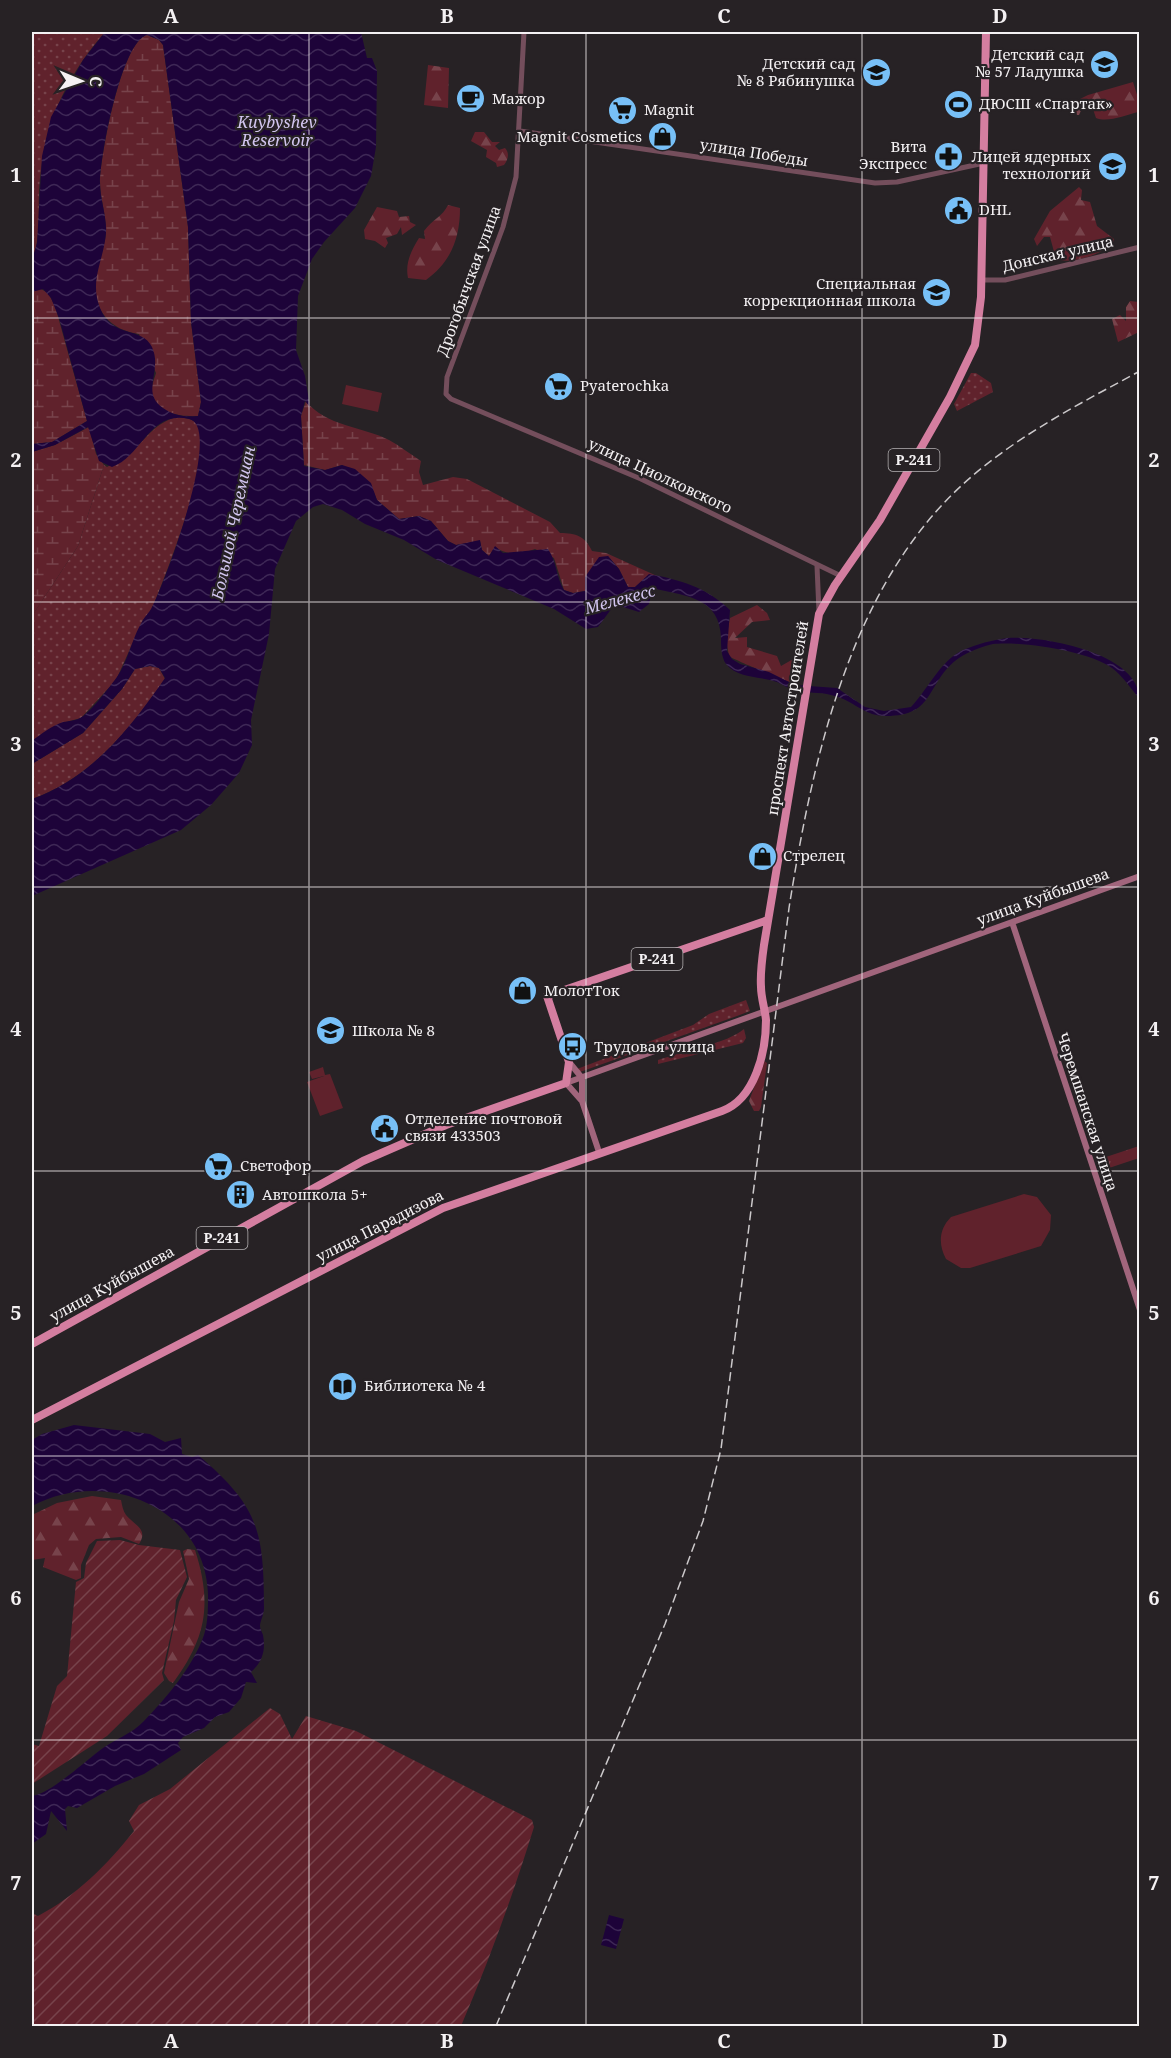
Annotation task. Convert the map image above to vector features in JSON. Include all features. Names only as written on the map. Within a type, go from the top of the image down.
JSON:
[{"type":"highway","name":"проспект Автостроителей","points":[[750,1087],[763,1046],[765,1028],[760,973],[819,614],[841,576],[880,520],[961,375],[978,333],[982,280],[986,32]]},
{"type":"highway","name":"Р-241","points":[[566,1083],[569,1062],[547,996],[768,920]]},
{"type":"highway","name":"улица Куйбышева","points":[[32,1344],[308,1190],[415,1137],[566,1083]]},
{"type":"highway","name":"улица Парадизова","points":[[32,1420],[440,1209],[734,1107],[747,1094],[750,1087]]},
{"type":"main road","name":"улица Куйбышева","points":[[566,1083],[1140,876]]},
{"type":"main road","name":"Черемшанская улица","points":[[1012,922],[1140,1310]]},
{"type":"main road","points":[[569,1062],[582,1078],[582,1101],[599,1152]]},
{"type":"main road","points":[[566,1083],[582,1101]]},
{"type":"street","name":"Дрогобычская улица","points":[[446,394],[447,377],[503,227],[516,177],[524,32]]},
{"type":"street","name":"улица Победы","points":[[520,131],[875,183],[897,182],[984,163]]},
{"type":"street","name":"Донская улица","points":[[982,280],[1005,280],[1140,247]]},
{"type":"street","name":"улица Циолковского","points":[[446,394],[451,399],[641,479],[841,576]]},
{"type":"street","points":[[817,566],[819,614]]},
{"type":"green space","points":[[38,32],[105,32],[90,50],[67,87],[51,126],[41,168],[38,234],[32,260],[32,36]]},
{"type":"green space","points":[[147,35],[159,40],[163,45],[188,227],[191,322],[201,402],[198,416],[185,416],[165,411],[155,402],[152,396],[152,384],[156,373],[139,334],[127,331],[108,320],[97,302],[95,291],[97,266],[106,235],[100,181],[108,125],[129,57],[138,42]]},
{"type":"green space","points":[[428,65],[449,68],[448,108],[424,105]]},
{"type":"green space","points":[[1133,82],[1139,101],[1138,112],[1111,119],[1101,119],[1096,118],[1092,106],[1083,106],[1077,115],[1074,107],[1080,99]]},
{"type":"green space","points":[[475,132],[484,132],[492,142],[500,142],[495,146],[499,150],[505,148],[508,154],[504,165],[497,167],[496,163],[486,157],[487,150],[471,141]]},
{"type":"green space","points":[[1079,187],[1082,190],[1081,200],[1090,202],[1097,226],[1114,239],[1114,243],[1086,257],[1070,261],[1056,259],[1050,237],[1044,237],[1037,246],[1034,239],[1050,211]]},
{"type":"green space","points":[[448,205],[460,208],[460,219],[456,239],[448,257],[426,280],[408,278],[408,262],[411,252],[419,238],[425,239],[424,231]]},
{"type":"green space","points":[[377,207],[397,211],[399,217],[409,216],[410,222],[416,225],[402,235],[401,227],[397,234],[386,238],[388,243],[385,248],[375,241],[365,239],[364,230]]},
{"type":"green space","points":[[39,288],[48,293],[55,306],[87,421],[52,442],[32,444],[32,292]]},
{"type":"green space","points":[[1130,301],[1139,302],[1139,332],[1118,342],[1112,319],[1120,315],[1126,321],[1126,307]]},
{"type":"green space","points":[[971,373],[976,373],[991,383],[993,392],[957,411],[954,404]]},
{"type":"green space","points":[[346,385],[382,393],[378,412],[342,404]]},
{"type":"green space","points":[[306,401],[323,416],[389,440],[421,461],[419,472],[423,485],[453,477],[467,479],[550,522],[560,533],[579,536],[592,551],[606,553],[657,576],[649,575],[635,587],[628,587],[619,569],[608,556],[585,591],[573,593],[564,590],[554,558],[535,549],[514,553],[504,552],[495,547],[489,556],[482,550],[480,541],[456,545],[448,541],[431,521],[419,516],[399,519],[377,500],[370,483],[342,465],[325,470],[304,465],[301,416]]},
{"type":"green space","points":[[177,417],[186,418],[198,425],[201,440],[200,461],[186,516],[151,611],[143,620],[116,680],[81,718],[62,723],[32,741],[32,616],[78,546],[104,465],[107,467],[127,456],[157,427]]},
{"type":"green space","points":[[89,427],[96,454],[104,465],[78,546],[32,616],[32,452],[55,445]]},
{"type":"green space","points":[[757,605],[767,613],[770,620],[752,622],[735,638],[747,637],[747,647],[777,656],[781,666],[802,654],[799,685],[729,656],[726,639],[730,618]]},
{"type":"green space","points":[[150,666],[159,668],[165,679],[138,716],[108,750],[73,778],[32,799],[32,764],[83,733],[122,689],[135,669]]},
{"type":"green space","points":[[746,1000],[750,1011],[580,1072],[577,1069],[693,1025],[709,1014]]},
{"type":"green space","points":[[744,1029],[746,1038],[743,1043],[658,1064],[658,1060],[716,1043]]},
{"type":"green space","points":[[764,1061],[767,1063],[761,1107],[759,1111],[754,1111],[749,1101]]},
{"type":"green space","points":[[323,1067],[325,1075],[330,1074],[343,1108],[320,1116],[307,1082],[324,1076],[312,1079],[309,1072]]},
{"type":"green space","points":[[1139,1146],[1139,1158],[1100,1171],[1097,1160]]},
{"type":"green space","points":[[1024,1194],[1037,1197],[1051,1215],[1050,1230],[1041,1246],[970,1268],[961,1268],[946,1259],[941,1237],[951,1217]]},
{"type":"green space","points":[[92,1496],[121,1500],[126,1515],[141,1531],[142,1539],[139,1544],[121,1537],[96,1539],[89,1545],[81,1565],[81,1578],[76,1580],[43,1567],[45,1558],[32,1560],[32,1515],[57,1503]]},
{"type":"green space","points":[[120,1540],[139,1545],[180,1550],[187,1577],[176,1600],[174,1621],[162,1673],[164,1680],[107,1736],[32,1784],[32,1744],[39,1746],[57,1686],[67,1676],[76,1582],[84,1578],[86,1563],[97,1541]]},
{"type":"green space","points":[[195,1550],[200,1569],[204,1587],[203,1619],[193,1650],[173,1683],[164,1673],[179,1602],[189,1579],[183,1551]]},
{"type":"green space","points":[[270,1708],[280,1714],[292,1739],[306,1716],[356,1731],[532,1820],[534,1827],[509,1903],[461,2026],[32,2026],[32,1913],[38,1916],[52,1908],[102,1868],[134,1831],[129,1821],[139,1805],[170,1789]]},
{"type":"water","name":"Kuybyshev Reservoir","points":[[105,32],[361,32],[367,58],[372,58],[377,71],[376,147],[371,176],[355,208],[312,259],[298,296],[296,350],[305,376],[310,407],[305,401],[301,416],[304,466],[325,470],[342,465],[355,469],[371,483],[377,500],[399,519],[419,516],[431,521],[448,541],[456,545],[480,540],[482,550],[489,556],[495,546],[503,553],[548,549],[564,590],[573,593],[585,591],[585,577],[599,557],[608,556],[619,569],[628,587],[635,587],[649,574],[672,579],[702,590],[730,610],[727,651],[732,659],[740,664],[769,672],[795,685],[837,688],[865,707],[884,711],[911,707],[941,668],[955,655],[979,644],[1007,638],[1064,644],[1106,658],[1123,669],[1135,682],[1139,698],[1116,671],[1101,662],[1054,648],[1005,643],[976,649],[959,658],[940,677],[923,704],[914,710],[886,716],[872,714],[838,697],[790,689],[777,682],[743,675],[731,669],[723,658],[719,625],[715,614],[700,601],[690,597],[656,589],[651,595],[649,604],[639,612],[623,607],[612,608],[598,627],[586,629],[554,609],[437,560],[404,540],[365,524],[342,510],[323,504],[313,507],[296,521],[275,569],[269,634],[251,720],[252,745],[239,773],[211,805],[181,830],[32,896],[32,799],[73,778],[108,750],[165,678],[159,668],[150,666],[135,669],[122,689],[83,733],[32,764],[32,741],[54,726],[84,716],[119,674],[139,627],[158,595],[178,541],[196,476],[200,448],[198,428],[189,419],[175,418],[164,421],[155,428],[131,454],[112,467],[99,461],[88,427],[55,445],[32,452],[32,444],[52,442],[87,421],[59,318],[51,298],[43,289],[32,292],[32,260],[37,243],[42,156],[51,117],[83,60]],"holes":[[[147,35],[159,40],[163,45],[188,227],[191,322],[201,402],[198,416],[176,414],[156,402],[152,388],[155,364],[152,347],[141,336],[119,328],[105,318],[97,298],[98,270],[106,233],[100,189],[101,169],[114,102],[129,57],[138,42]]]},
{"type":"water","points":[[74,1425],[150,1434],[165,1442],[181,1438],[182,1454],[192,1457],[198,1455],[234,1489],[254,1521],[259,1539],[264,1581],[264,1608],[260,1626],[264,1646],[258,1664],[251,1672],[257,1683],[246,1682],[241,1698],[229,1712],[215,1717],[204,1728],[183,1737],[178,1743],[181,1750],[144,1774],[115,1786],[77,1808],[68,1806],[65,1809],[67,1831],[51,1811],[46,1834],[32,1844],[32,1796],[57,1784],[99,1751],[134,1730],[144,1721],[170,1692],[193,1659],[204,1635],[207,1620],[208,1595],[203,1564],[190,1538],[170,1517],[146,1502],[119,1494],[90,1491],[60,1495],[32,1506],[32,1440],[42,1434]]},
{"type":"water","points":[[609,1915],[624,1919],[616,1949],[601,1945]]},
{"type":"railway","points":[[496,2026],[665,1624],[703,1521],[721,1449],[789,908],[798,853],[824,738],[841,682],[863,627],[890,576],[922,528],[961,486],[1024,437],[1140,371]]},
{"type":"place","name":"Детский сад № 57 Ладушка","points":[[1105,64]]},
{"type":"place","name":"Детский сад № 8 Рябинушка","points":[[876,73]]},
{"type":"place","name":"Мажор","points":[[471,99]]},
{"type":"place","name":"ДЮСШ «Спартак»","points":[[958,104]]},
{"type":"place","name":"Magnit","points":[[623,110]]},
{"type":"place","name":"Magnit Cosmetics","points":[[663,137]]},
{"type":"place","name":"Вита Экспресс","points":[[948,156]]},
{"type":"place","name":"Лицей ядерных технологий","points":[[1112,166]]},
{"type":"place","name":"DHL","points":[[958,210]]},
{"type":"place","name":"Специальная коррекционная школа","points":[[937,293]]},
{"type":"place","name":"Pyaterochka","points":[[559,386]]},
{"type":"place","name":"Стрелец","points":[[762,856]]},
{"type":"place","name":"МолотТок","points":[[523,991]]},
{"type":"place","name":"Школа № 8","points":[[331,1031]]},
{"type":"place","name":"Трудовая улица","points":[[573,1047]]},
{"type":"place","name":"Отделение почтовой связи 433503","points":[[384,1128]]},
{"type":"place","name":"Светофор","points":[[219,1166]]},
{"type":"place","name":"Автошкола 5+","points":[[241,1195]]},
{"type":"place","name":"Библиотека № 4","points":[[343,1386]]},
{"type":"water label","name":"Большой Черемшан","points":[[233,523]]},
{"type":"water label","name":"Мелекесс","points":[[620,599]]}]
